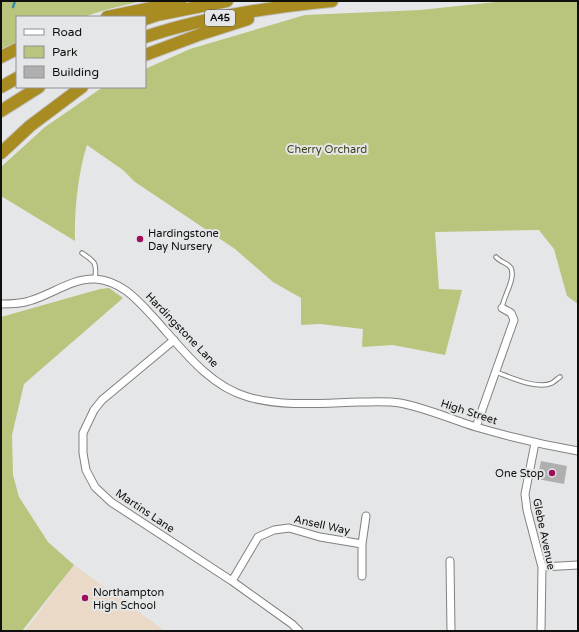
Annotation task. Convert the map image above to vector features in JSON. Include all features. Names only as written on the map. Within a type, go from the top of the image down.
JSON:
[{"type":"highway","points":[[112,16],[188,1]]},
{"type":"highway","name":"A45","points":[[146,19],[157,15],[227,1]]},
{"type":"highway","name":"A45","points":[[146,38],[163,31],[229,16],[297,4],[332,1]]},
{"type":"highway","points":[[146,55],[201,34],[297,4]]},
{"type":"highway","points":[[1,57],[16,50]]},
{"type":"highway","points":[[1,87],[16,79]]},
{"type":"highway","points":[[1,111],[37,88]]},
{"type":"highway","points":[[1,153],[35,122],[81,88]]},
{"type":"street","name":"Hardingstone Lane","points":[[1,304],[29,301],[75,282],[95,279],[114,283],[131,294],[200,367],[218,382],[232,390],[247,396],[281,402],[352,402]]},
{"type":"street","points":[[476,427],[514,320],[511,313],[502,308]]},
{"type":"street","name":"Martins Lane","points":[[174,340],[112,391],[94,410],[83,433],[83,453],[86,470],[95,487],[111,502],[232,582],[299,631]]},
{"type":"street","name":"High Street","points":[[352,402],[399,403],[432,412],[476,427],[535,443],[578,452]]},
{"type":"street","name":"Glebe Avenue","points":[[535,443],[525,494],[527,510],[542,567],[541,631]]},
{"type":"street","name":"Ansell Way","points":[[362,576],[362,544],[366,516]]},
{"type":"street","name":"Ansell Way","points":[[232,582],[258,538],[274,530],[289,528],[320,537],[362,544]]},
{"type":"street","points":[[450,561],[451,631]]},
{"type":"street","points":[[542,567],[578,565]]},
{"type":"lane","points":[[82,253],[94,261],[96,269],[95,279]]},
{"type":"lane","points":[[496,257],[508,265],[512,273],[510,288],[504,298],[502,308]]},
{"type":"lane","points":[[496,372],[528,383],[541,385],[551,383],[560,377]]},
{"type":"shaded area","name":"Northampton High School","points":[[74,565],[165,631],[25,631]]},
{"type":"green space","points":[[1,1],[142,1],[86,16],[16,16],[16,42],[1,49]]},
{"type":"green space","name":"Cherry Orchard","points":[[506,1],[578,1],[578,304],[567,296],[554,249],[539,230],[435,232],[439,289],[462,290],[445,355],[393,345],[362,347],[363,329],[320,324],[301,325],[301,298],[273,282],[235,249],[135,182],[123,170],[87,145],[81,167],[77,193],[75,241],[1,196],[1,167],[45,127],[102,88],[146,88],[146,69],[190,49],[305,15],[420,10]]},
{"type":"green space","points":[[109,288],[123,298],[24,384],[12,435],[13,475],[19,497],[48,542],[74,565],[22,631],[1,631],[1,317],[100,289]]},
{"type":"building","name":"One Stop","points":[[541,461],[567,466],[564,484],[537,479]]},
{"type":"waterway","points":[[13,7],[15,1]]},
{"type":"place","name":"Hardingstone Day Nursery","points":[[140,239]]},
{"type":"place","name":"One Stop","points":[[552,473]]},
{"type":"place","name":"Northampton High School","points":[[85,598]]}]
